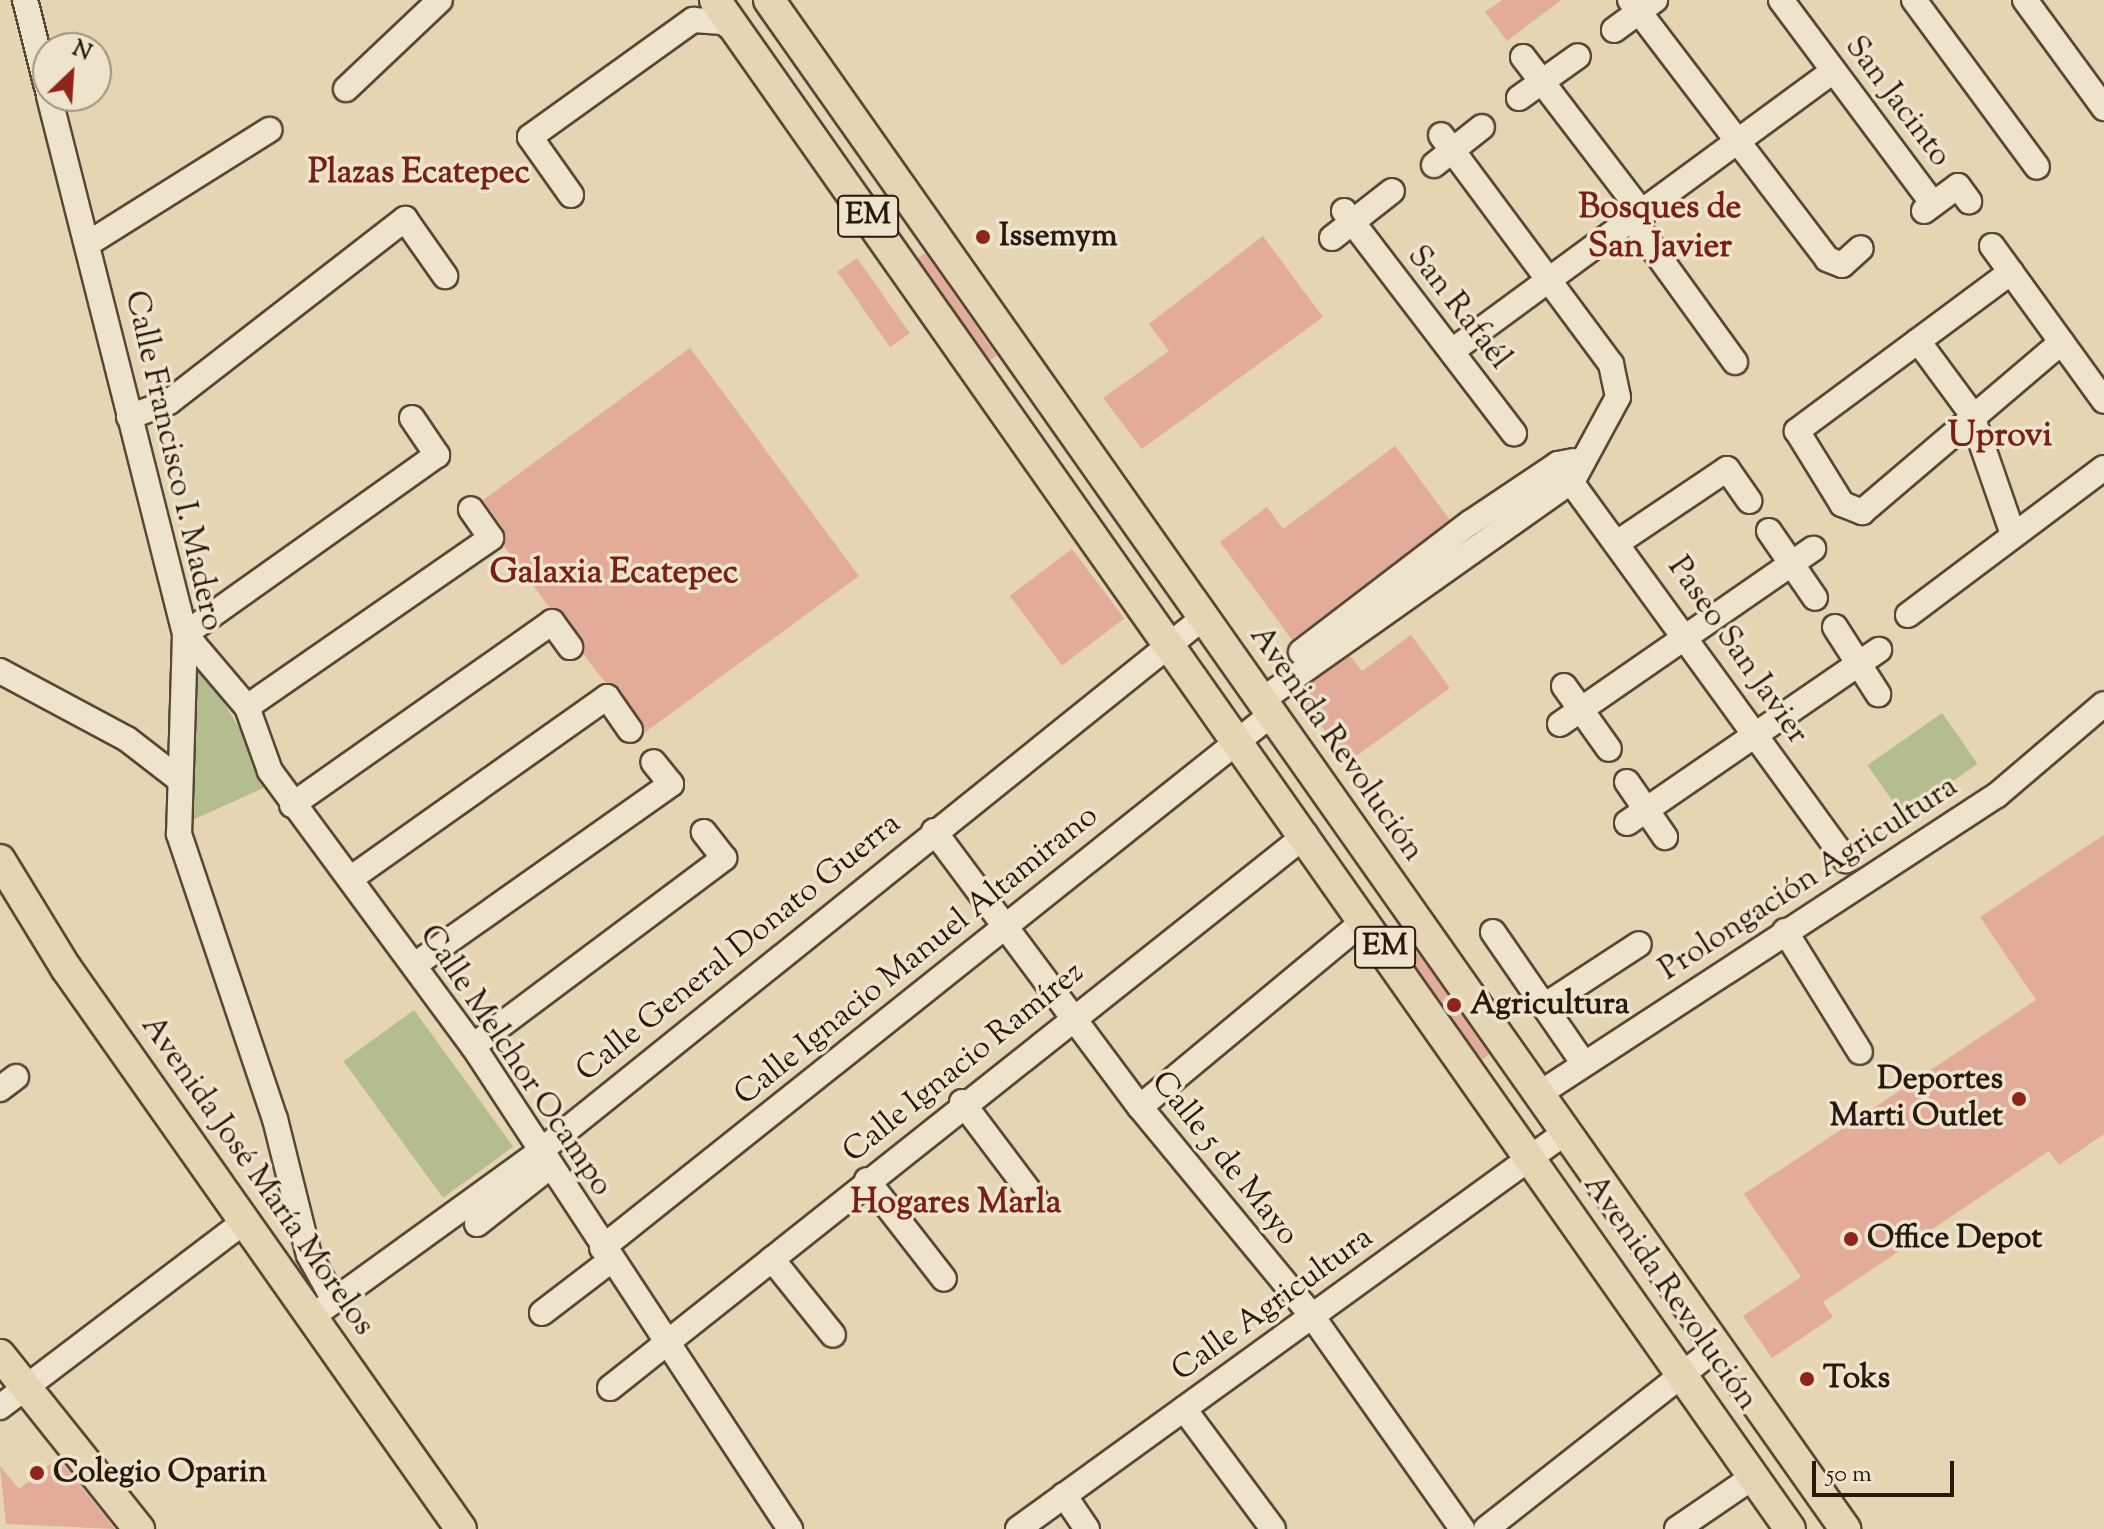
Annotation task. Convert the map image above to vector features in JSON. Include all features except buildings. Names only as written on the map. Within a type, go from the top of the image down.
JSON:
[{"type":"main road","name":"Avenida Revolución","points":[[769,0],[1203,618],[1256,712],[1539,1094],[1845,1529]]},
{"type":"main road","name":"Avenida Revolución","points":[[701,7],[738,33],[1170,644],[1256,712],[1306,835],[1790,1529]]},
{"type":"main road","name":"Avenida José María Morelos","points":[[0,860],[310,1318],[461,1529]]},
{"type":"main road","points":[[0,1355],[139,1529]]},
{"type":"street","points":[[346,89],[440,0]]},
{"type":"street","name":"San Jacinto","points":[[1781,0],[1929,208],[1958,186],[1969,201]]},
{"type":"street","points":[[1914,0],[2037,167]]},
{"type":"street","points":[[2025,0],[2104,108]]},
{"type":"street","name":"Calle Francisco I. Madero","points":[[28,1],[35,32]]},
{"type":"street","points":[[1614,30],[1641,4],[1827,259],[1842,265],[1861,248]]},
{"type":"street","points":[[571,195],[530,137],[701,7]]},
{"type":"street","points":[[1519,98],[1578,56]]},
{"type":"street","points":[[1523,57],[1638,217],[1735,362]]},
{"type":"street","points":[[1452,351],[1551,282],[1833,71]]},
{"type":"street","name":"Calle Francisco I. Madero","points":[[54,112],[185,634],[179,834],[275,1119],[309,1255],[334,1300]]},
{"type":"street","points":[[1256,712],[1456,547],[1572,467],[1611,419],[1616,386],[1611,364],[1551,282],[1442,150],[1482,127]]},
{"type":"street","points":[[89,243],[269,130]]},
{"type":"street","points":[[1332,238],[1348,217],[1392,191]]},
{"type":"street","name":"San Rafaél","points":[[1348,217],[1514,433]]},
{"type":"street","points":[[129,417],[169,402],[405,219],[445,276]]},
{"type":"street","points":[[1992,246],[2104,401]]},
{"type":"street","points":[[2011,272],[1804,423],[1798,442],[1852,508],[1952,440],[1971,413],[2062,342]]},
{"type":"street","points":[[1918,341],[1971,413],[2013,534]]},
{"type":"street","points":[[185,634],[437,455],[412,418]]},
{"type":"street","name":"Paseo San Javier","points":[[1572,467],[1620,541],[1846,860]]},
{"type":"street","points":[[1908,615],[2104,468]]},
{"type":"street","points":[[1620,541],[1727,469],[1749,501]]},
{"type":"street","points":[[247,707],[491,538],[471,509]]},
{"type":"street","points":[[1769,531],[1802,556],[1815,598]]},
{"type":"street","points":[[1560,724],[1802,556]]},
{"type":"street","name":"Calle General Donato Guerra","points":[[310,1318],[543,1161],[934,831],[1203,618]]},
{"type":"street","points":[[292,805],[552,622],[570,647]]},
{"type":"street","points":[[1835,627],[1869,657],[1878,694]]},
{"type":"street","name":"Calle Melchor Ocampo","points":[[185,634],[247,707],[270,771],[292,805],[416,964],[473,1046],[543,1161],[663,1344],[790,1529]]},
{"type":"street","points":[[1636,816],[1869,657]]},
{"type":"street","points":[[0,671],[127,739],[180,780]]},
{"type":"street","points":[[1564,686],[1609,749]]},
{"type":"street","points":[[350,879],[607,697],[630,730]]},
{"type":"street","name":"Prolongación Agricultura","points":[[1539,1094],[1997,795],[2104,704]]},
{"type":"street","name":"Calle Ignacio Manuel Altamirano","points":[[542,1313],[606,1254],[1007,926],[1256,712]]},
{"type":"street","points":[[416,964],[671,784],[653,762]]},
{"type":"street","points":[[1627,782],[1636,816],[1665,837]]},
{"type":"street","name":"Calle 5 de Mayo","points":[[934,831],[1140,1107],[1312,1316],[1462,1529]]},
{"type":"street","points":[[473,1046],[724,858],[704,832]]},
{"type":"street","name":"Calle Ignacio Ramírez","points":[[610,1388],[962,1102],[1306,835]]},
{"type":"street","points":[[1140,1107],[1365,920]]},
{"type":"street","points":[[1785,931],[1860,1052]]},
{"type":"street","points":[[1493,932],[1584,1064]]},
{"type":"street","points":[[1544,1006],[1639,944]]},
{"type":"street","points":[[962,1102],[1035,1199]]},
{"type":"street","name":"Calle Agricultura","points":[[1018,1529],[1566,1132]]},
{"type":"street","points":[[477,1224],[543,1161]]},
{"type":"street","points":[[867,1180],[944,1279]]},
{"type":"street","points":[[0,1407],[245,1221]]},
{"type":"street","points":[[772,1259],[833,1335]]},
{"type":"street","points":[[1486,1529],[1717,1347]]},
{"type":"street","points":[[1184,1409],[1273,1529]]},
{"type":"street","points":[[1677,1529],[1753,1477]]},
{"type":"street","points":[[1064,1495],[1087,1529]]},
{"type":"green space","points":[[199,660],[272,784],[184,824]]},
{"type":"green space","points":[[1942,713],[1978,764],[1903,816],[1867,765]]},
{"type":"green space","points":[[414,1010],[513,1147],[443,1198],[344,1061]]},
{"type":"place","name":"Issemym","points":[[983,237]]},
{"type":"place","name":"Agricultura","points":[[1454,1005]]},
{"type":"place","name":"Deportes Marti Outlet","points":[[2019,1099]]},
{"type":"place","name":"Office Depot","points":[[1851,1239]]},
{"type":"place","name":"Toks","points":[[1807,1379]]},
{"type":"place","name":"Colegio Oparin","points":[[37,1473]]},
{"type":"district","name":"Plazas Ecatepec","points":[[419,174]]},
{"type":"district","name":"Bosques de San Javier","points":[[1660,228]]},
{"type":"district","name":"Uprovi","points":[[2000,437]]},
{"type":"district","name":"Galaxia Ecatepec","points":[[614,574]]},
{"type":"district","name":"Hogares Marla","points":[[956,1204]]}]
